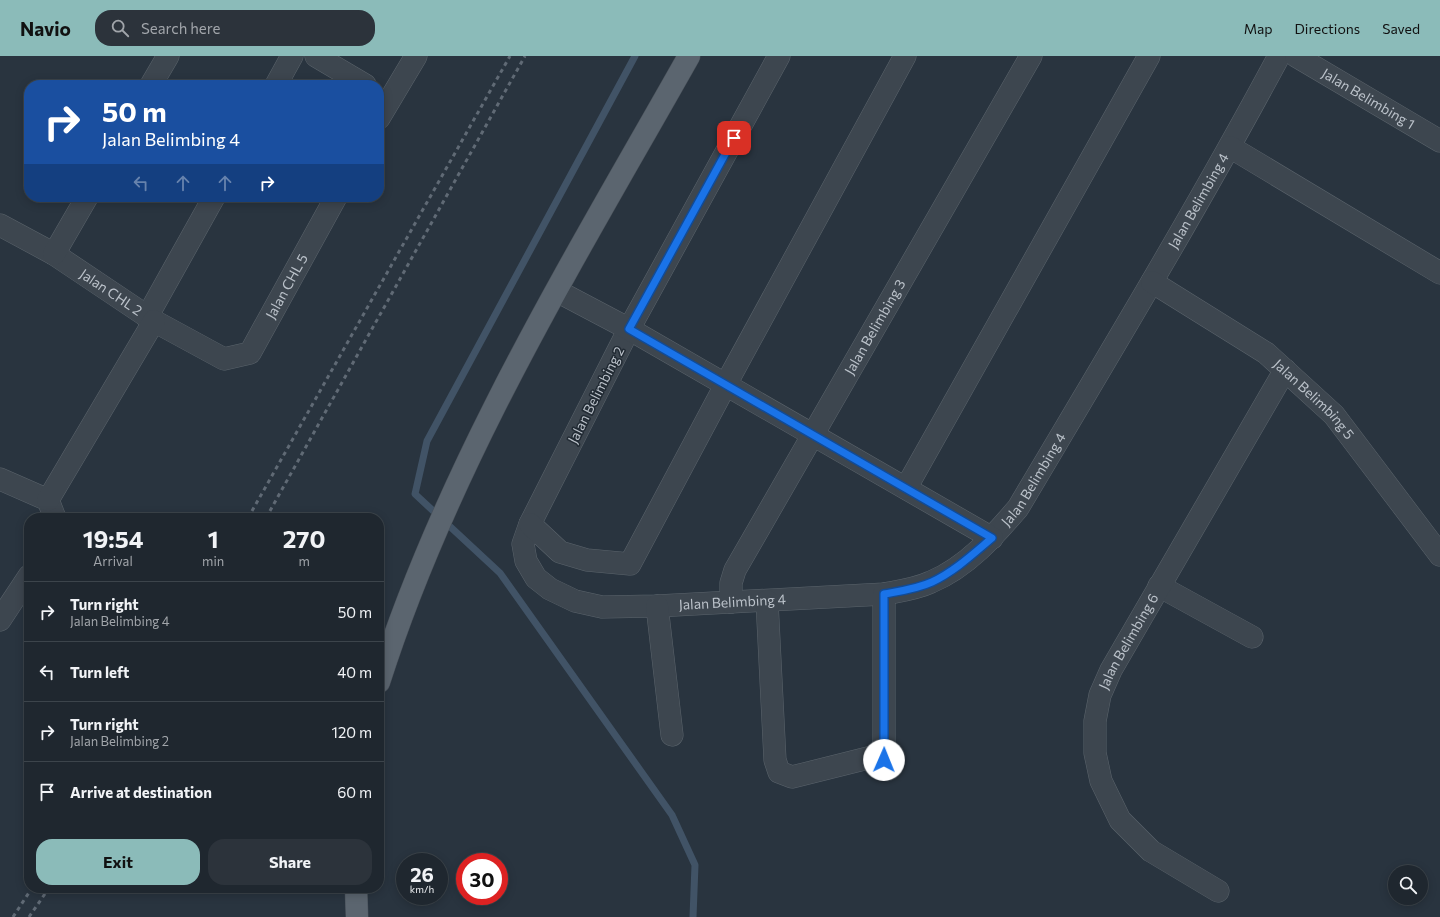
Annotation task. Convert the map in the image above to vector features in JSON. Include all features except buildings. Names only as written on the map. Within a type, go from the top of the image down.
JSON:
[{"type":"main road","points":[[384,667],[395,633],[427,553],[457,486],[506,385],[557,290],[689,56]]},
{"type":"main road","points":[[356,893],[357,917]]},
{"type":"street","points":[[154,80],[168,56]]},
{"type":"street","points":[[279,80],[292,56]]},
{"type":"street","points":[[316,56],[357,80]]},
{"type":"street","points":[[384,96],[416,56]]},
{"type":"street","name":"Jalan Belimbing 2","points":[[530,524],[629,329],[779,56]]},
{"type":"street","points":[[530,524],[560,552],[587,560],[630,564],[726,384],[906,56]]},
{"type":"street","name":"Jalan Belimbing 3","points":[[731,602],[731,583],[735,570],[1031,56]]},
{"type":"street","points":[[906,488],[1149,56]]},
{"type":"street","name":"Jalan Belimbing 4","points":[[530,524],[522,544],[526,561],[536,578],[550,589],[575,601],[602,607],[767,601],[884,594],[913,589],[931,582],[963,563],[992,538],[1018,508],[1230,147],[1279,56]]},
{"type":"street","name":"Jalan Belimbing 1","points":[[1296,56],[1440,141]]},
{"type":"street","points":[[1230,147],[1440,273]]},
{"type":"street","points":[[54,254],[84,202]]},
{"type":"street","points":[[0,479],[51,509],[211,202]]},
{"type":"street","name":"Jalan CHL 5","points":[[224,359],[250,353],[333,202]]},
{"type":"street","name":"Jalan CHL 2","points":[[0,225],[54,254],[151,319],[224,359]]},
{"type":"street","name":"Jalan Belimbing 5","points":[[1152,282],[1266,353],[1334,415],[1440,555]]},
{"type":"street","points":[[557,290],[726,384],[992,538]]},
{"type":"street","name":"Jalan Belimbing 6","points":[[1218,891],[1151,851],[1120,820],[1102,781],[1095,753],[1095,721],[1100,695],[1110,670],[1285,370]]},
{"type":"street","points":[[0,620],[24,584]]},
{"type":"street","points":[[1159,586],[1252,637]]},
{"type":"street","points":[[767,601],[776,760],[780,772],[792,777],[884,757],[884,594]]},
{"type":"street","points":[[656,606],[672,735]]},
{"type":"waterway","points":[[635,56],[427,441],[415,494],[500,573],[672,815],[695,865],[693,917]]},
{"type":"railway","points":[[251,513],[510,56]]},
{"type":"railway","points":[[269,513],[525,56]]},
{"type":"railway","points":[[13,917],[29,893]]},
{"type":"railway","points":[[29,917],[46,893]]},
{"type":"route","points":[[734,138],[629,329],[992,538],[963,563],[931,582],[913,589],[884,594],[884,760]]}]
